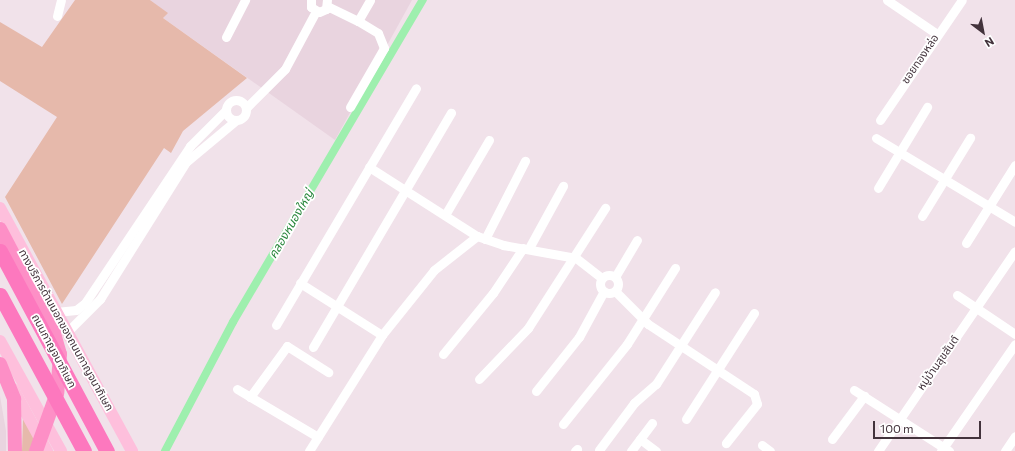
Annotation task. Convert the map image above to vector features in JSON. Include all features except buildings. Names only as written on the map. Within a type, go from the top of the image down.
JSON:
[{"type":"highway","name":"ถนนกาญจนาภิเษก","points":[[0,251],[107,451]]},
{"type":"highway","name":"ถนนกาญจนาภิเษก","points":[[0,294],[84,451]]},
{"type":"main road","name":"ทางบริการด้านนอกของถนนกาญจนาภิเษก","points":[[0,208],[132,451]]},
{"type":"main road","points":[[0,229],[46,316],[60,354],[57,393],[36,451]]},
{"type":"main road","points":[[0,340],[61,451]]},
{"type":"main road","points":[[0,364],[47,451]]},
{"type":"main road","points":[[7,376],[17,414],[15,451]]},
{"type":"street","points":[[57,16],[61,0]]},
{"type":"street","points":[[226,36],[245,0]]},
{"type":"street","points":[[311,0],[316,11]]},
{"type":"street","points":[[358,21],[370,0]]},
{"type":"street","points":[[888,0],[937,34]]},
{"type":"street","name":"ซอยทองหล่อ","points":[[880,120],[937,34],[962,0]]},
{"type":"street","points":[[182,162],[236,121],[244,117],[246,108],[285,69],[316,11],[327,3],[378,33],[384,48],[350,107]]},
{"type":"street","points":[[276,325],[300,282],[416,88]]},
{"type":"street","points":[[67,332],[100,299],[124,253],[206,127],[226,110],[228,103],[236,100],[246,108]]},
{"type":"street","points":[[878,188],[927,107]]},
{"type":"street","points":[[226,110],[228,116],[236,121]]},
{"type":"street","points":[[313,347],[451,113]]},
{"type":"street","points":[[876,138],[1015,222]]},
{"type":"street","points":[[922,216],[970,138]]},
{"type":"street","points":[[445,215],[488,140]]},
{"type":"street","points":[[309,451],[382,335],[434,270],[481,237],[525,161]]},
{"type":"street","points":[[966,243],[991,207],[1015,165]]},
{"type":"street","points":[[369,166],[407,188],[445,215],[481,237],[576,258],[602,278]]},
{"type":"street","points":[[443,354],[493,293],[526,248],[563,186]]},
{"type":"street","points":[[479,380],[528,328],[576,258],[605,208]]},
{"type":"street","points":[[604,292],[615,290],[618,285],[616,277],[637,240]]},
{"type":"street","name":"หมู่บ้านสุขสันต์","points":[[878,451],[899,418],[1015,251]]},
{"type":"street","points":[[56,312],[76,310],[85,303],[124,253]]},
{"type":"street","points":[[563,424],[643,320],[675,268]]},
{"type":"street","points":[[604,292],[600,284],[602,278],[607,275],[616,277]]},
{"type":"street","points":[[300,282],[382,335]]},
{"type":"street","points":[[615,290],[643,320],[681,348],[750,389],[757,402],[726,443]]},
{"type":"street","points":[[536,391],[579,337],[604,292]]},
{"type":"street","points":[[599,450],[634,403],[656,384],[681,348],[715,292]]},
{"type":"street","points":[[957,295],[1015,334]]},
{"type":"street","points":[[686,419],[754,313]]},
{"type":"street","points":[[854,390],[899,418],[945,450],[1015,344]]},
{"type":"street","points":[[250,397],[287,346],[328,372]]},
{"type":"street","points":[[236,389],[318,437]]},
{"type":"street","points":[[832,440],[864,396]]},
{"type":"street","points":[[631,451],[652,423]]},
{"type":"street","points":[[1005,451],[1015,436]]},
{"type":"street","points":[[640,439],[656,451]]},
{"type":"street","points":[[762,445],[770,451]]},
{"type":"shaded area","points":[[75,0],[150,0],[168,13],[163,18],[247,78],[183,131],[171,153],[164,148],[62,304],[5,197],[57,117],[0,81],[0,22],[42,47]]},
{"type":"shaded area","points":[[150,0],[412,0],[335,140],[163,18],[167,13]]},
{"type":"shaded area","points":[[0,396],[6,431],[6,451],[0,451]]},
{"type":"shaded area","points":[[23,416],[41,451],[22,451]]},
{"type":"waterway","name":"คลองหนองใหญ่","points":[[165,451],[233,322],[423,0]]}]
